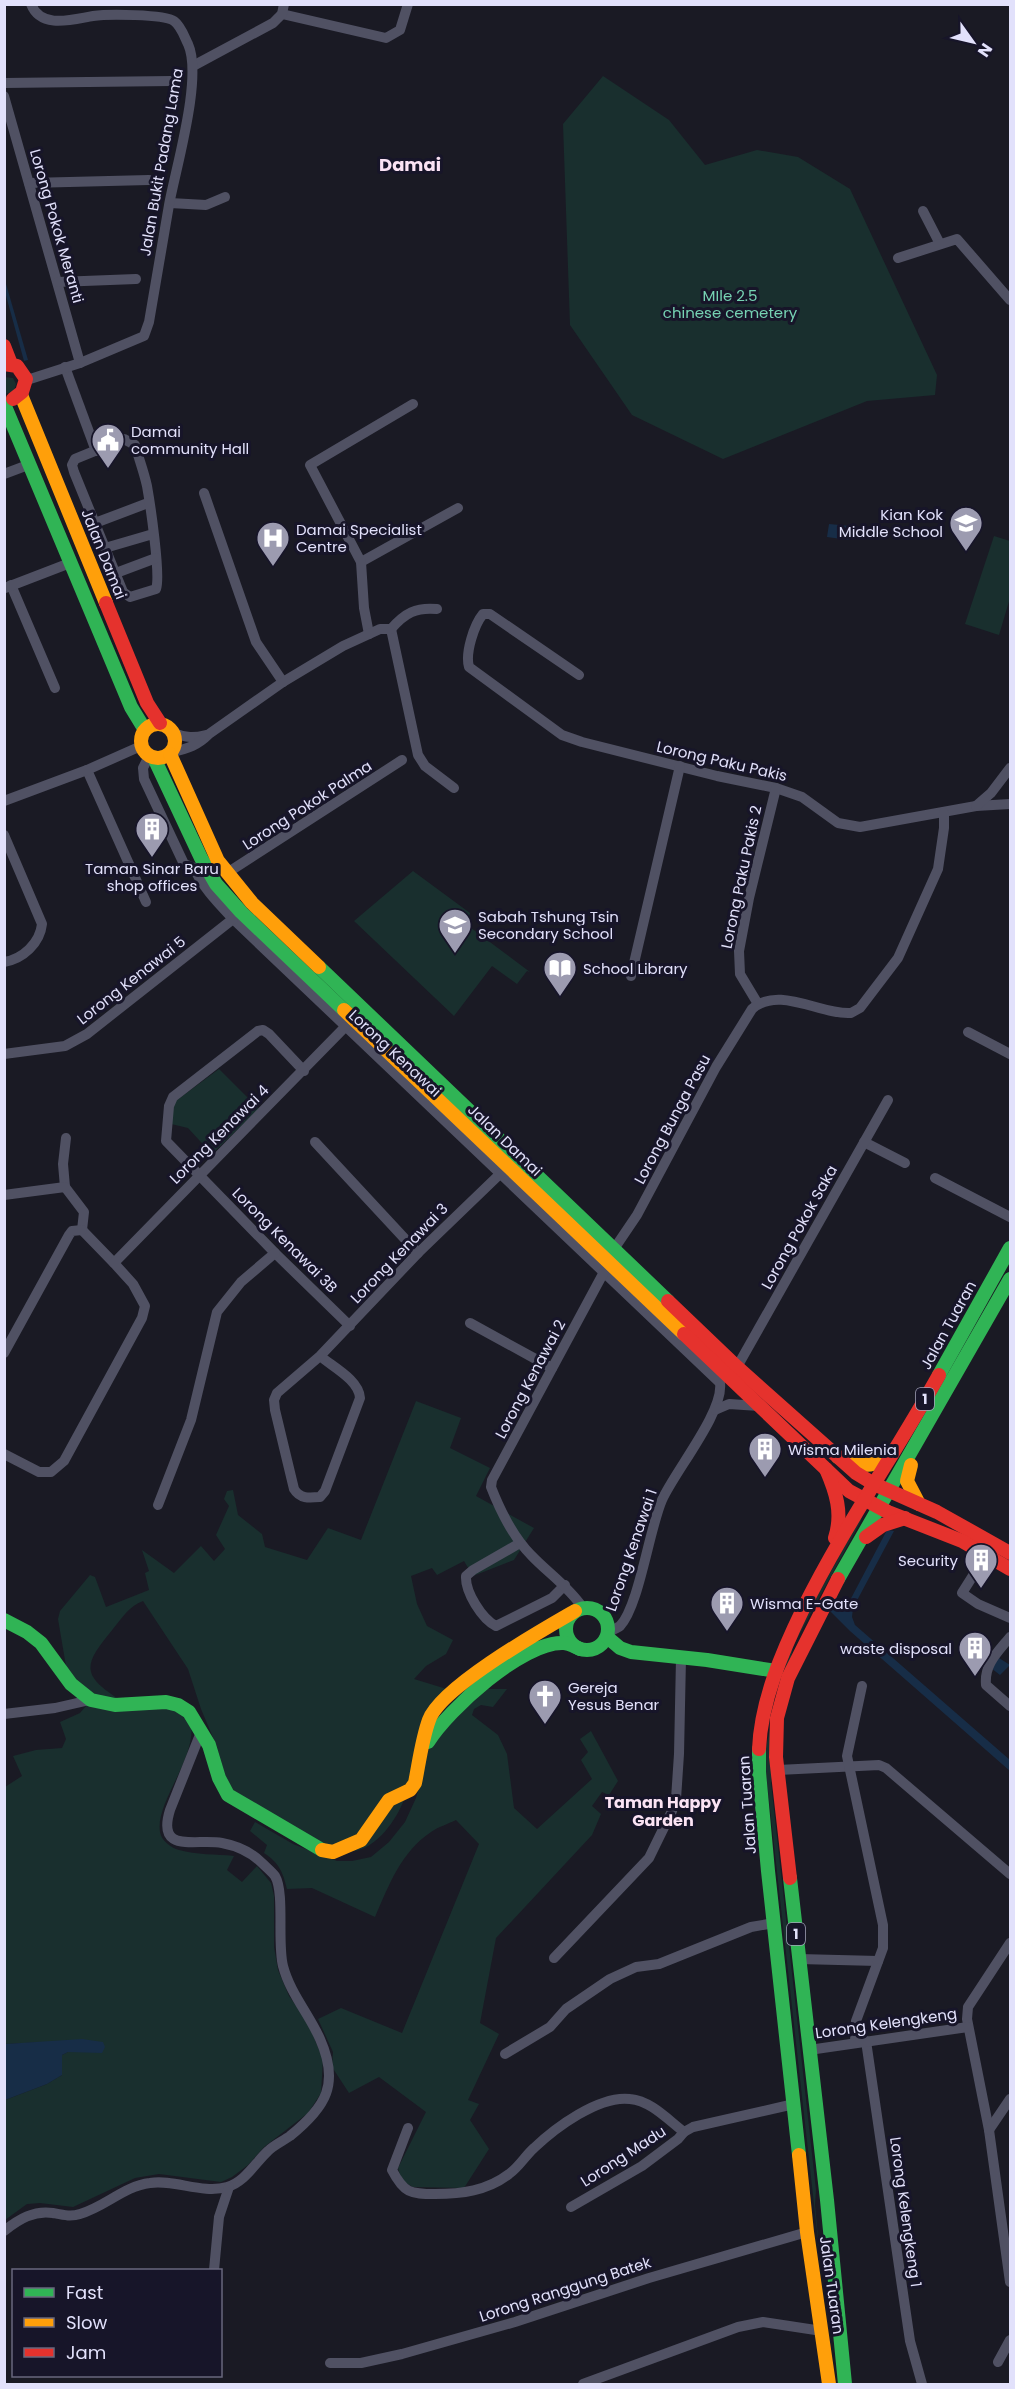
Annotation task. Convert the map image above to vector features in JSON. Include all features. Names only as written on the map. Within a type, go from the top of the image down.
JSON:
[{"type":"main road","points":[[4,346],[8,364],[22,369],[27,380],[21,395],[4,402],[28,465],[131,707],[145,730]]},
{"type":"main road","name":"Jalan Damai","points":[[21,395],[147,703],[160,723]]},
{"type":"main road","points":[[160,723],[169,726],[174,733],[175,746],[171,753],[162,758],[148,753],[141,737],[145,730],[152,724],[160,723]]},
{"type":"main road","name":"Jalan Damai","points":[[148,753],[198,863],[241,912],[759,1406],[849,1491],[880,1508],[962,1541],[1011,1569]]},
{"type":"main road","name":"Jalan Damai","points":[[171,753],[218,861],[260,911],[737,1367],[856,1473],[1011,1553]]},
{"type":"main road","name":"Jalan Tuaran","points":[[829,2385],[807,2232],[759,1772],[759,1745],[763,1719],[776,1671],[820,1575],[920,1409],[1011,1248]]},
{"type":"main road","name":"Jalan Tuaran","points":[[844,2385],[827,2200],[778,1770],[777,1718],[792,1668],[834,1585],[1008,1289]]},
{"type":"main road","points":[[919,1504],[907,1485],[906,1478],[929,1433],[933,1416]]},
{"type":"main road","points":[[838,1457],[859,1467],[871,1467],[890,1457]]},
{"type":"main road","points":[[820,1575],[840,1521],[840,1500],[826,1469]]},
{"type":"main road","points":[[858,1547],[874,1530],[905,1518]]},
{"type":"main road","points":[[4,1620],[33,1635],[46,1649],[69,1683],[90,1700],[104,1706],[170,1702],[188,1710],[194,1716],[210,1746],[223,1788],[228,1795],[298,1837],[324,1851],[333,1852],[361,1840],[389,1800],[410,1790],[416,1783],[421,1759],[449,1703],[529,1638],[579,1610],[589,1608],[602,1614],[608,1626],[607,1635],[598,1647],[580,1649],[565,1643],[545,1646],[449,1703]]},
{"type":"main road","points":[[579,1610],[567,1622],[567,1635],[574,1646],[580,1649]]},
{"type":"main road","points":[[607,1635],[620,1648],[631,1652],[776,1671],[779,1685],[777,1718]]},
{"type":"main road","points":[[811,2256],[817,2262],[822,2258],[818,2207],[827,2200]]},
{"type":"street","name":"Jalan Bukit Padang Lama","points":[[27,380],[80,363],[144,336],[149,322],[182,141],[193,66],[191,52],[180,28],[165,16],[106,15],[54,21],[42,16],[31,4]]},
{"type":"street","points":[[193,66],[273,23],[283,9],[386,38],[400,30],[408,4]]},
{"type":"street","points":[[4,83],[172,81]]},
{"type":"street","name":"Lorong Pokok Meranti","points":[[4,96],[80,363]]},
{"type":"street","points":[[29,183],[149,180]]},
{"type":"street","points":[[170,203],[206,205],[225,197]]},
{"type":"street","points":[[923,211],[940,244]]},
{"type":"street","points":[[898,258],[957,239],[1011,300]]},
{"type":"street","points":[[58,282],[136,279]]},
{"type":"street","points":[[65,368],[96,451]]},
{"type":"street","points":[[369,634],[361,562],[310,465],[413,404]]},
{"type":"street","points":[[124,439],[135,445],[147,487],[148,503],[159,581],[156,589],[130,597],[123,592],[105,549],[72,465],[75,459],[124,439]]},
{"type":"street","points":[[4,474],[28,465]]},
{"type":"street","points":[[204,492],[256,642],[283,682]]},
{"type":"street","points":[[95,523],[148,503]]},
{"type":"street","points":[[361,562],[458,508]]},
{"type":"street","points":[[105,549],[153,534]]},
{"type":"street","points":[[116,573],[156,558]]},
{"type":"street","points":[[55,688],[8,587],[70,563]]},
{"type":"street","points":[[171,753],[190,749],[283,682],[369,634],[380,629],[391,629],[403,615],[422,608],[437,609]]},
{"type":"street","name":"Lorong Paku Pakis","points":[[579,675],[490,614],[483,614],[478,620],[467,659],[469,666],[562,735],[610,750],[776,788],[802,797],[838,823],[853,826],[872,826],[976,806],[1010,804]]},
{"type":"street","points":[[391,629],[418,755],[425,766],[454,788]]},
{"type":"street","points":[[174,733],[184,737],[209,734]]},
{"type":"street","points":[[4,801],[87,770],[148,753]]},
{"type":"street","name":"Lorong Pokok Palma","points":[[227,873],[402,760]]},
{"type":"street","points":[[631,976],[680,766]]},
{"type":"street","points":[[976,806],[992,793],[1002,776],[1011,768]]},
{"type":"street","points":[[87,770],[146,902]]},
{"type":"street","name":"Lorong Paku Pakis","points":[[1002,776],[998,797],[1010,804]]},
{"type":"street","name":"Lorong Paku Pakis 2","points":[[758,1004],[740,974],[739,951],[749,898],[776,788]]},
{"type":"street","points":[[758,1004],[776,1000],[845,1013],[860,1008],[898,958],[938,869],[944,813]]},
{"type":"street","points":[[4,835],[39,912],[42,924],[41,934],[35,943],[19,957],[4,962]]},
{"type":"street","name":"Lorong Kenawai","points":[[198,863],[199,878],[233,919],[720,1383],[715,1410]]},
{"type":"street","name":"Lorong Kenawai 5","points":[[4,1054],[65,1046],[87,1034],[233,919]]},
{"type":"street","name":"Lorong Bunga Pasu","points":[[614,1249],[637,1215],[743,1022],[758,1004]]},
{"type":"street","name":"Lorong Kenawai 4","points":[[114,1263],[345,1027]]},
{"type":"street","name":"Lorong Kenawai 3B","points":[[304,1071],[269,1034],[263,1030],[258,1031],[173,1097],[169,1106],[166,1141],[350,1326]]},
{"type":"street","points":[[968,1032],[1011,1054]]},
{"type":"street","name":"Lorong Pokok Saka","points":[[737,1367],[888,1100]]},
{"type":"street","points":[[66,1138],[63,1164],[65,1187],[84,1212],[82,1230]]},
{"type":"street","points":[[315,1142],[418,1253]]},
{"type":"street","points":[[864,1142],[905,1163]]},
{"type":"street","name":"Lorong Kenawai 3","points":[[320,1356],[351,1381],[359,1390],[360,1398],[325,1491],[320,1497],[305,1498],[298,1495],[294,1489],[274,1400],[285,1384],[320,1356],[418,1253],[501,1173]]},
{"type":"street","points":[[935,1178],[1011,1217]]},
{"type":"street","points":[[4,1195],[65,1187]]},
{"type":"street","points":[[4,1454],[39,1472],[51,1472],[64,1461],[142,1318],[145,1306],[133,1284],[82,1230]]},
{"type":"street","points":[[4,1353],[69,1235],[72,1231],[82,1230]]},
{"type":"street","points":[[158,1505],[191,1420],[217,1312],[241,1282],[275,1253]]},
{"type":"street","name":"Lorong Kenawai 2","points":[[520,1543],[496,1500],[491,1487],[492,1480],[604,1272]]},
{"type":"street","points":[[470,1323],[552,1368]]},
{"type":"street","points":[[715,1410],[729,1404],[759,1406]]},
{"type":"street","name":"Lorong Kenawai 1","points":[[607,1635],[620,1625],[631,1607],[651,1530],[663,1499],[715,1410]]},
{"type":"street","points":[[565,1585],[552,1598],[496,1626],[488,1622],[466,1586],[466,1576],[520,1543],[565,1585],[579,1610]]},
{"type":"street","points":[[986,1555],[962,1593],[978,1604],[1011,1618]]},
{"type":"street","points":[[1011,1637],[988,1663],[985,1676],[986,1685],[1011,1706]]},
{"type":"street","points":[[554,1958],[649,1858],[672,1812],[676,1799],[679,1755],[681,1658]]},
{"type":"street","name":"Lorong Kelengkeng 1","points":[[862,1686],[847,1756],[884,1925],[883,1948],[856,2021],[910,2341],[922,2385]]},
{"type":"street","points":[[4,1714],[55,1708],[90,1700]]},
{"type":"street","points":[[4,2231],[36,2212],[68,2216],[80,2214],[139,2185],[153,2182],[190,2188],[229,2187],[249,2173],[268,2150],[313,2116],[326,2098],[329,2073],[328,2055],[311,2017],[294,1993],[284,1968],[279,1946],[279,1896],[275,1877],[253,1856],[235,1845],[220,1842],[186,1843],[174,1839],[167,1831],[166,1820],[201,1732]]},
{"type":"street","points":[[778,1770],[879,1765],[886,1768],[1011,1874]]},
{"type":"street","points":[[505,2054],[550,2027],[566,2009],[610,1979],[636,1967],[659,1964],[751,1927],[774,1923]]},
{"type":"street","points":[[1011,1943],[968,2007],[968,2027],[989,2130],[1007,2239],[1011,2282]]},
{"type":"street","points":[[799,1959],[878,1961]]},
{"type":"street","name":"Lorong Kelengkeng","points":[[809,2050],[968,2027]]},
{"type":"street","points":[[408,2128],[392,2169],[400,2185],[413,2194],[458,2194],[487,2187],[510,2174],[533,2148],[560,2126],[595,2106],[615,2099],[629,2098],[647,2103],[684,2132]]},
{"type":"street","points":[[989,2130],[1011,2099]]},
{"type":"street","name":"Lorong Madu","points":[[571,2207],[642,2166],[693,2127],[794,2104]]},
{"type":"street","points":[[214,2269],[219,2217],[229,2187]]},
{"type":"street","name":"Lorong Ranggung Batek","points":[[330,2363],[361,2363],[402,2354],[515,2322],[649,2278],[807,2232]]},
{"type":"street","points":[[583,2385],[738,2327],[764,2322],[822,2331]]},
{"type":"street","points":[[998,2362],[1011,2340]]},
{"type":"green space","name":"MIle 2.5 chinese cemetery","points":[[603,76],[669,120],[705,165],[757,150],[798,157],[850,189],[937,375],[935,395],[867,401],[723,459],[632,415],[570,325],[563,124]]},
{"type":"green space","points":[[4,377],[13,378],[16,384],[14,391],[5,394]]},
{"type":"green space","points":[[994,536],[1010,541],[1010,598],[999,635],[965,624]]},
{"type":"green space","points":[[413,871],[470,913],[467,925],[530,972],[527,971],[517,984],[492,966],[454,1016],[354,921]]},
{"type":"green space","points":[[219,1069],[259,1109],[212,1154],[188,1128],[171,1124],[173,1103]]},
{"type":"green space","points":[[416,1401],[461,1418],[450,1448],[490,1468],[476,1496],[534,1528],[514,1560],[473,1576],[464,1561],[437,1575],[432,1568],[411,1576],[417,1604],[427,1626],[453,1640],[446,1654],[426,1666],[414,1679],[450,1690],[426,1712],[421,1723],[407,1791],[391,1824],[370,1845],[354,1851],[342,1850],[311,1837],[232,1790],[227,1782],[217,1747],[188,1669],[143,1601],[130,1609],[103,1641],[90,1669],[99,1684],[122,1701],[96,1697],[67,1672],[58,1619],[60,1611],[90,1575],[95,1577],[106,1607],[149,1590],[145,1573],[149,1571],[142,1550],[174,1573],[201,1546],[214,1561],[225,1549],[216,1535],[229,1506],[224,1499],[227,1491],[233,1490],[238,1515],[262,1534],[265,1547],[307,1560],[328,1528],[361,1540]]},
{"type":"green space","points":[[862,1515],[861,1521],[793,1646],[771,1783],[816,2190],[815,2205],[820,2258],[764,1755],[790,1645]]},
{"type":"green space","points":[[488,1689],[507,1689],[493,1707],[481,1705],[474,1709],[472,1715],[498,1735],[507,1754],[514,1808],[537,1829],[592,1779],[581,1760],[588,1752],[580,1739],[591,1731],[618,1781],[609,1795],[602,1792],[592,1806],[601,1814],[592,1835],[496,1938],[480,2023],[499,2034],[468,2100],[479,2104],[470,2120],[489,2149],[464,2188],[413,2187],[402,2181],[398,2168],[426,2112],[379,2077],[349,2093],[332,2067],[333,2052],[318,2019],[341,2008],[402,2033],[479,1844],[456,1820],[431,1832],[404,1859],[375,1917],[312,1888],[287,1889],[280,1868],[264,1853],[267,1845],[250,1831],[255,1822],[293,1844],[337,1861],[371,1857],[389,1842],[405,1822],[416,1798],[433,1733]]},
{"type":"green space","points":[[86,1706],[174,1708],[191,1722],[188,1751],[160,1820],[162,1838],[173,1847],[186,1852],[234,1856],[227,1870],[242,1882],[257,1866],[271,1883],[274,1896],[274,1947],[278,1970],[289,1996],[307,2021],[323,2059],[321,2093],[308,2113],[264,2147],[248,2165],[221,2182],[159,2174],[135,2178],[73,2207],[40,2203],[27,2204],[5,2220],[5,2100],[47,2084],[62,2075],[62,2055],[68,2052],[101,2052],[69,2041],[5,2044],[5,1787],[22,1776],[13,1756],[36,1750],[62,1748],[66,1739],[60,1722],[80,1713]]},
{"type":"water","points":[[4,277],[28,360],[24,361],[5,292]]},
{"type":"water","points":[[829,524],[850,526],[849,540],[827,537]]},
{"type":"water","points":[[887,1530],[894,1531],[853,1608],[852,1617],[855,1625],[1010,1760],[1010,1771],[850,1631],[827,1608],[835,1597],[847,1606]]},
{"type":"water","points":[[999,1658],[1010,1665],[1000,1675],[991,1668]]},
{"type":"water","points":[[82,2039],[103,2042],[105,2047],[102,2053],[68,2052],[62,2055],[62,2075],[47,2084],[5,2100],[5,2044]]},
{"type":"traffic: fast","points":[[4,404],[131,707],[145,730]]},
{"type":"traffic: fast","points":[[154,758],[201,858],[216,884],[241,912],[344,1010]]},
{"type":"traffic: fast","points":[[319,967],[668,1301]]},
{"type":"traffic: fast","points":[[939,1375],[1010,1248]]},
{"type":"traffic: fast","points":[[838,1579],[1010,1279]]},
{"type":"traffic: fast","points":[[587,1608],[602,1614],[608,1629],[602,1644],[587,1650],[572,1644],[566,1629],[572,1614],[587,1608]]},
{"type":"traffic: fast","points":[[4,1620],[27,1632],[41,1643],[71,1684],[91,1700],[115,1705],[166,1702],[178,1705],[189,1712],[209,1745],[219,1778],[228,1795],[322,1850]]},
{"type":"traffic: fast","points":[[607,1637],[620,1648],[631,1652],[707,1660],[776,1671]]},
{"type":"traffic: fast","points":[[428,1742],[452,1712],[508,1665],[546,1646],[565,1643],[580,1649]]},
{"type":"traffic: fast","points":[[759,1749],[768,1871],[799,2155]]},
{"type":"traffic: fast","points":[[790,1878],[827,2200],[845,2384]]},
{"type":"traffic: slow","points":[[21,395],[106,603]]},
{"type":"traffic: slow","points":[[158,724],[170,729],[175,741],[170,753],[158,758],[146,753],[141,741],[146,729],[158,724]]},
{"type":"traffic: slow","points":[[170,754],[218,861],[252,903],[319,967]]},
{"type":"traffic: slow","points":[[344,1010],[684,1334]]},
{"type":"traffic: slow","points":[[838,1457],[864,1465],[890,1457]]},
{"type":"traffic: slow","points":[[911,1465],[907,1481],[919,1504]]},
{"type":"traffic: slow","points":[[322,1850],[333,1852],[361,1840],[389,1800],[410,1790],[415,1783],[429,1720],[437,1707],[452,1692],[494,1660],[575,1611]]},
{"type":"traffic: slow","points":[[799,2155],[807,2232],[829,2384]]},
{"type":"traffic: jam","points":[[4,346],[11,364]]},
{"type":"traffic: jam","points":[[4,364],[17,366],[26,379],[22,392],[13,399]]},
{"type":"traffic: jam","points":[[106,603],[147,703],[160,723]]},
{"type":"traffic: jam","points":[[668,1301],[737,1367],[856,1473],[874,1484],[937,1512],[1010,1553]]},
{"type":"traffic: jam","points":[[684,1334],[849,1491],[888,1512],[962,1541],[1010,1569]]},
{"type":"traffic: jam","points":[[759,1749],[768,1695],[780,1660],[803,1609],[835,1549],[939,1375]]},
{"type":"traffic: jam","points":[[826,1469],[837,1503],[838,1520],[835,1538]]},
{"type":"traffic: jam","points":[[866,1537],[883,1525],[905,1518]]},
{"type":"traffic: jam","points":[[790,1878],[776,1757],[777,1718],[788,1678],[838,1579]]},
{"type":"place","name":"Damai community Hall","points":[[108,469]]},
{"type":"place","name":"Kian Kok Middle School","points":[[966,552]]},
{"type":"place","name":"Damai Specialist Centre","points":[[273,567]]},
{"type":"place","name":"Taman Sinar Baru shop offices","points":[[152,858]]},
{"type":"place","name":"Sabah Tshung Tsin Secondary School","points":[[455,954]]},
{"type":"place","name":"School Library","points":[[560,997]]},
{"type":"place","name":"Wisma Milenia","points":[[765,1478]]},
{"type":"place","name":"Security","points":[[981,1589]]},
{"type":"place","name":"Wisma E-Gate","points":[[727,1632]]},
{"type":"place","name":"waste disposal","points":[[975,1677]]},
{"type":"place","name":"Gereja Yesus Benar","points":[[545,1725]]},
{"type":"district","name":"Damai","points":[[410,164]]},
{"type":"district","name":"Taman Happy Garden","points":[[663,1811]]}]
